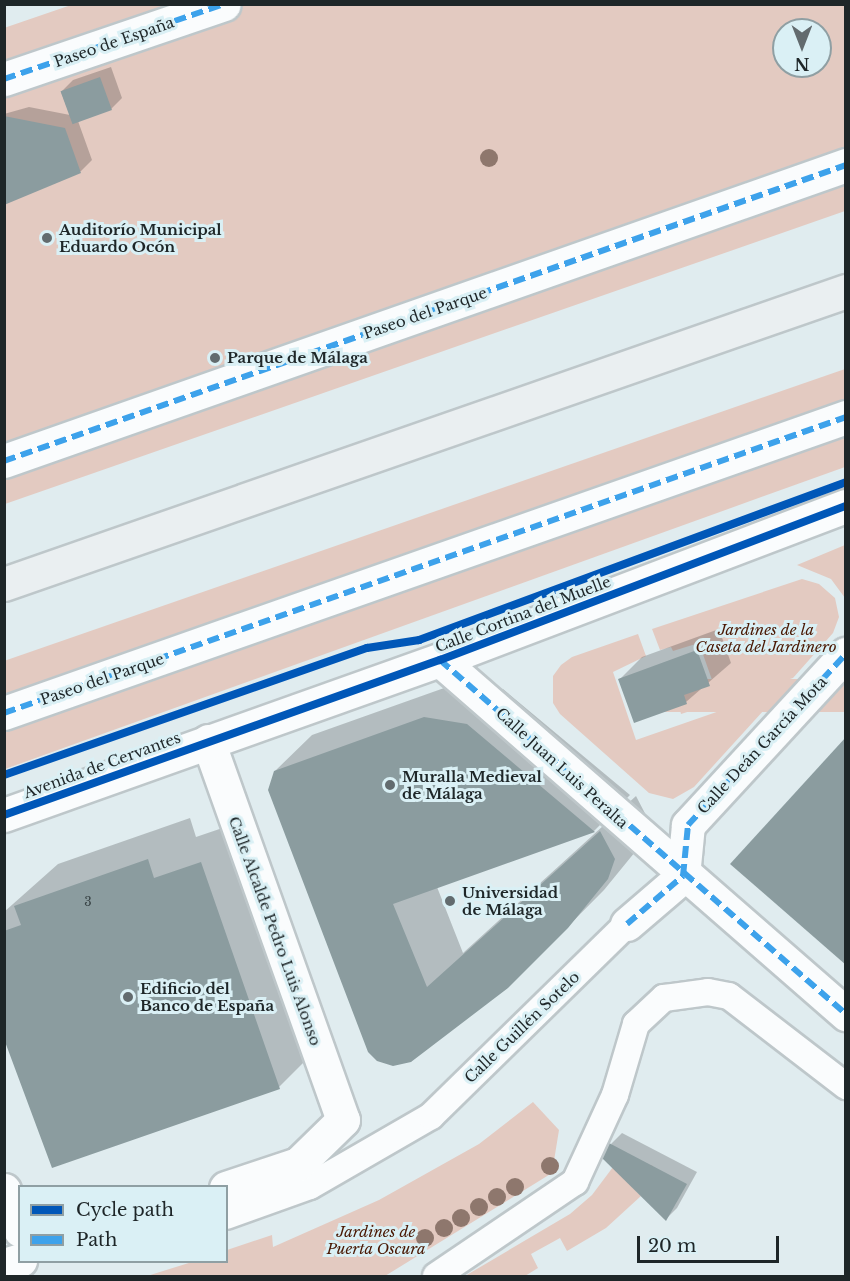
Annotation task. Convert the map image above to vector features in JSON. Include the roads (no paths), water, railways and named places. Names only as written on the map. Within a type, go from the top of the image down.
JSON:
[{"type":"street","name":"Paseo de España","points":[[4,79],[224,4]]},
{"type":"street","name":"Paseo del Parque","points":[[4,461],[846,165]]},
{"type":"street","points":[[4,584],[846,291]]},
{"type":"street","name":"Paseo del Parque","points":[[4,713],[846,417]]},
{"type":"street","name":"Calle Cortina del Muelle","points":[[208,741],[440,660],[846,506]]},
{"type":"street","name":"Calle Deán García Mota","points":[[683,876],[688,825],[846,654]]},
{"type":"street","name":"Calle Juan Luis Peralta","points":[[440,660],[683,876],[846,1014]]},
{"type":"street","name":"Avenida de Cervantes","points":[[4,814],[208,741]]},
{"type":"street","name":"Calle Alcalde Pedro Luis Alonso","points":[[208,741],[342,1120]]},
{"type":"street","name":"Calle Guillén Sotelo","points":[[627,924],[683,876]]},
{"type":"street","points":[[228,1187],[298,1164],[342,1120]]},
{"type":"street","points":[[4,1190],[18,1225]]},
{"type":"lane","name":"Calle Guillén Sotelo","points":[[228,1215],[310,1186],[350,1165],[431,1116],[627,924]]},
{"type":"lane","points":[[436,1276],[575,1182],[615,1095],[636,1024],[664,998],[708,992],[729,996],[846,1086]]},
{"type":"lane","points":[[342,1120],[350,1165]]},
{"type":"place","name":"Auditorío Municipal Eduardo Ocón","points":[[47,238]]},
{"type":"place","name":"Parque de Málaga","points":[[215,358]]},
{"type":"place","name":"Muralla Medieval de Málaga","points":[[390,785]]},
{"type":"place","name":"Universidad de Málaga","points":[[450,901]]},
{"type":"place","name":"Edificio del Banco de España","points":[[128,997]]},
{"type":"park label","name":"Jardines de la Caseta del Jardinero","points":[[766,638]]},
{"type":"park label","name":"Jardines de Puerta Oscura","points":[[376,1240]]}]
